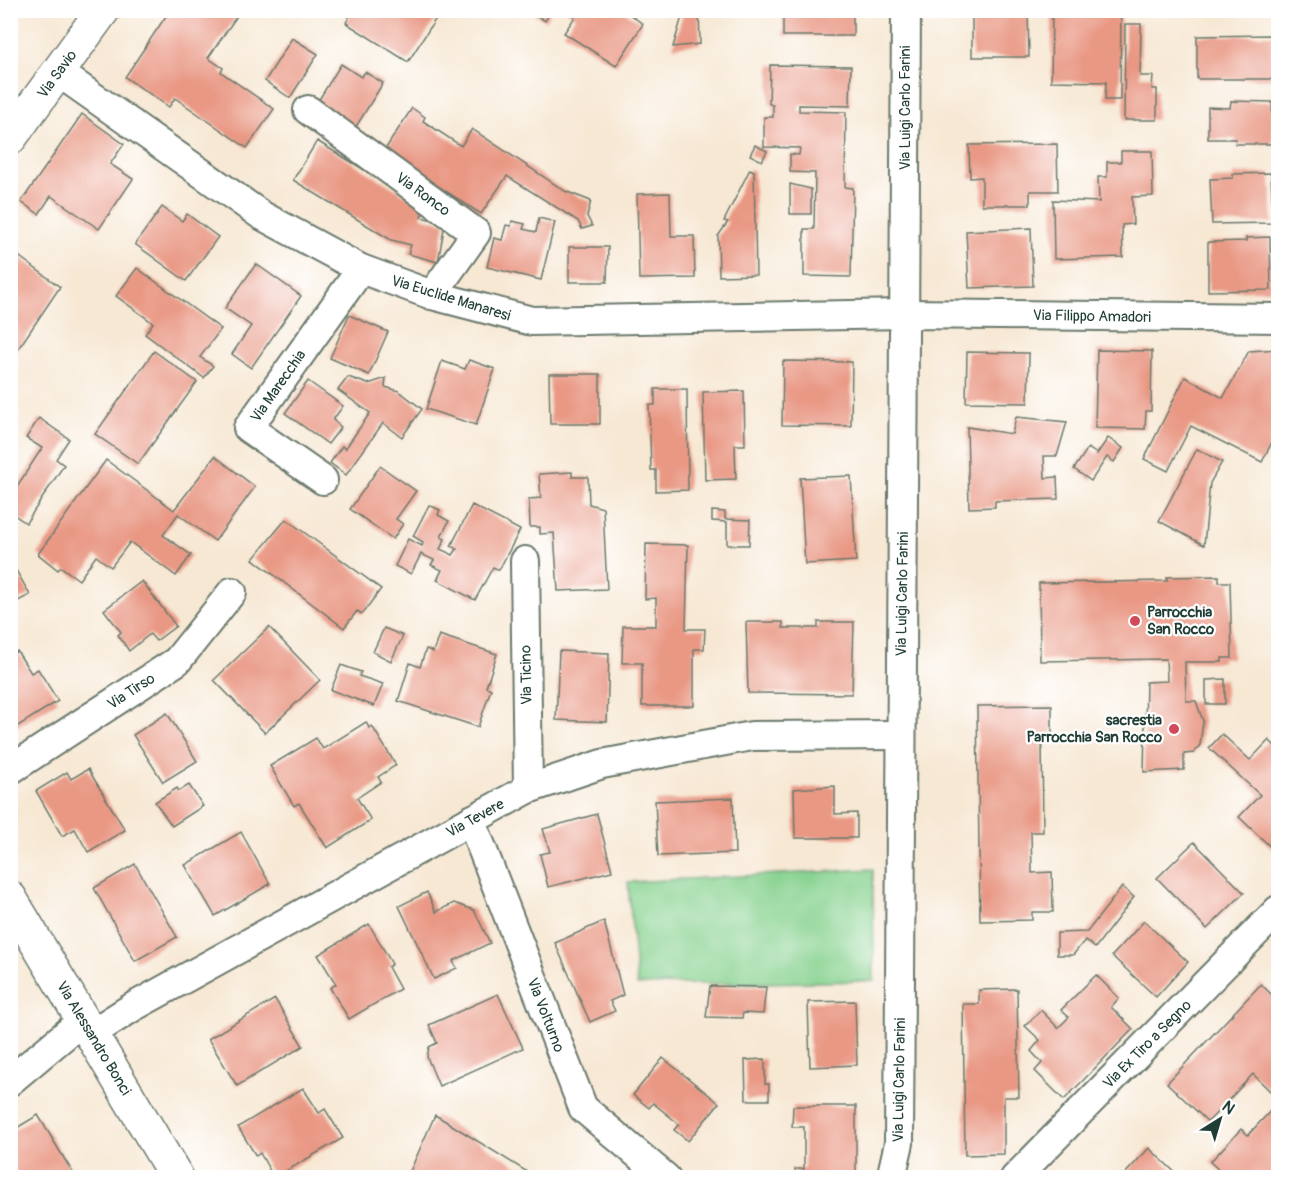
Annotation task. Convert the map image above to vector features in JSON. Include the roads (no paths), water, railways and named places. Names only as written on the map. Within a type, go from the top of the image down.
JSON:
[{"type":"street","name":"Via Savio","points":[[10,138],[103,10]]},
{"type":"street","name":"Via Luigi Carlo Farini","points":[[891,1178],[899,1143],[906,10]]},
{"type":"street","name":"Via Euclide Manaresi","points":[[58,72],[261,215],[361,269],[432,295],[532,321],[905,314]]},
{"type":"street","name":"Via Ronco","points":[[308,110],[476,233],[432,295]]},
{"type":"street","name":"Via Marecchia","points":[[322,480],[248,429],[361,269]]},
{"type":"street","name":"Via Filippo Amadori","points":[[905,314],[1278,318]]},
{"type":"street","name":"Via Ticino","points":[[525,561],[528,789]]},
{"type":"street","name":"Via Tirso","points":[[10,770],[177,661],[232,592]]},
{"type":"street","name":"Via Tevere","points":[[10,1081],[88,1027],[132,1007],[528,789],[602,764],[752,736],[900,735]]},
{"type":"street","name":"Via Volturno","points":[[471,820],[583,1108],[666,1178]]},
{"type":"street","name":"Via Alessandro Bonci","points":[[10,898],[177,1178]]},
{"type":"street","name":"Via Ex Tiro a Segno","points":[[1014,1178],[1278,910]]},
{"type":"place","name":"Parrocchia San Rocco","points":[[1135,621]]},
{"type":"place","name":"sacrestia Parrocchia San Rocco","points":[[1174,729]]}]
